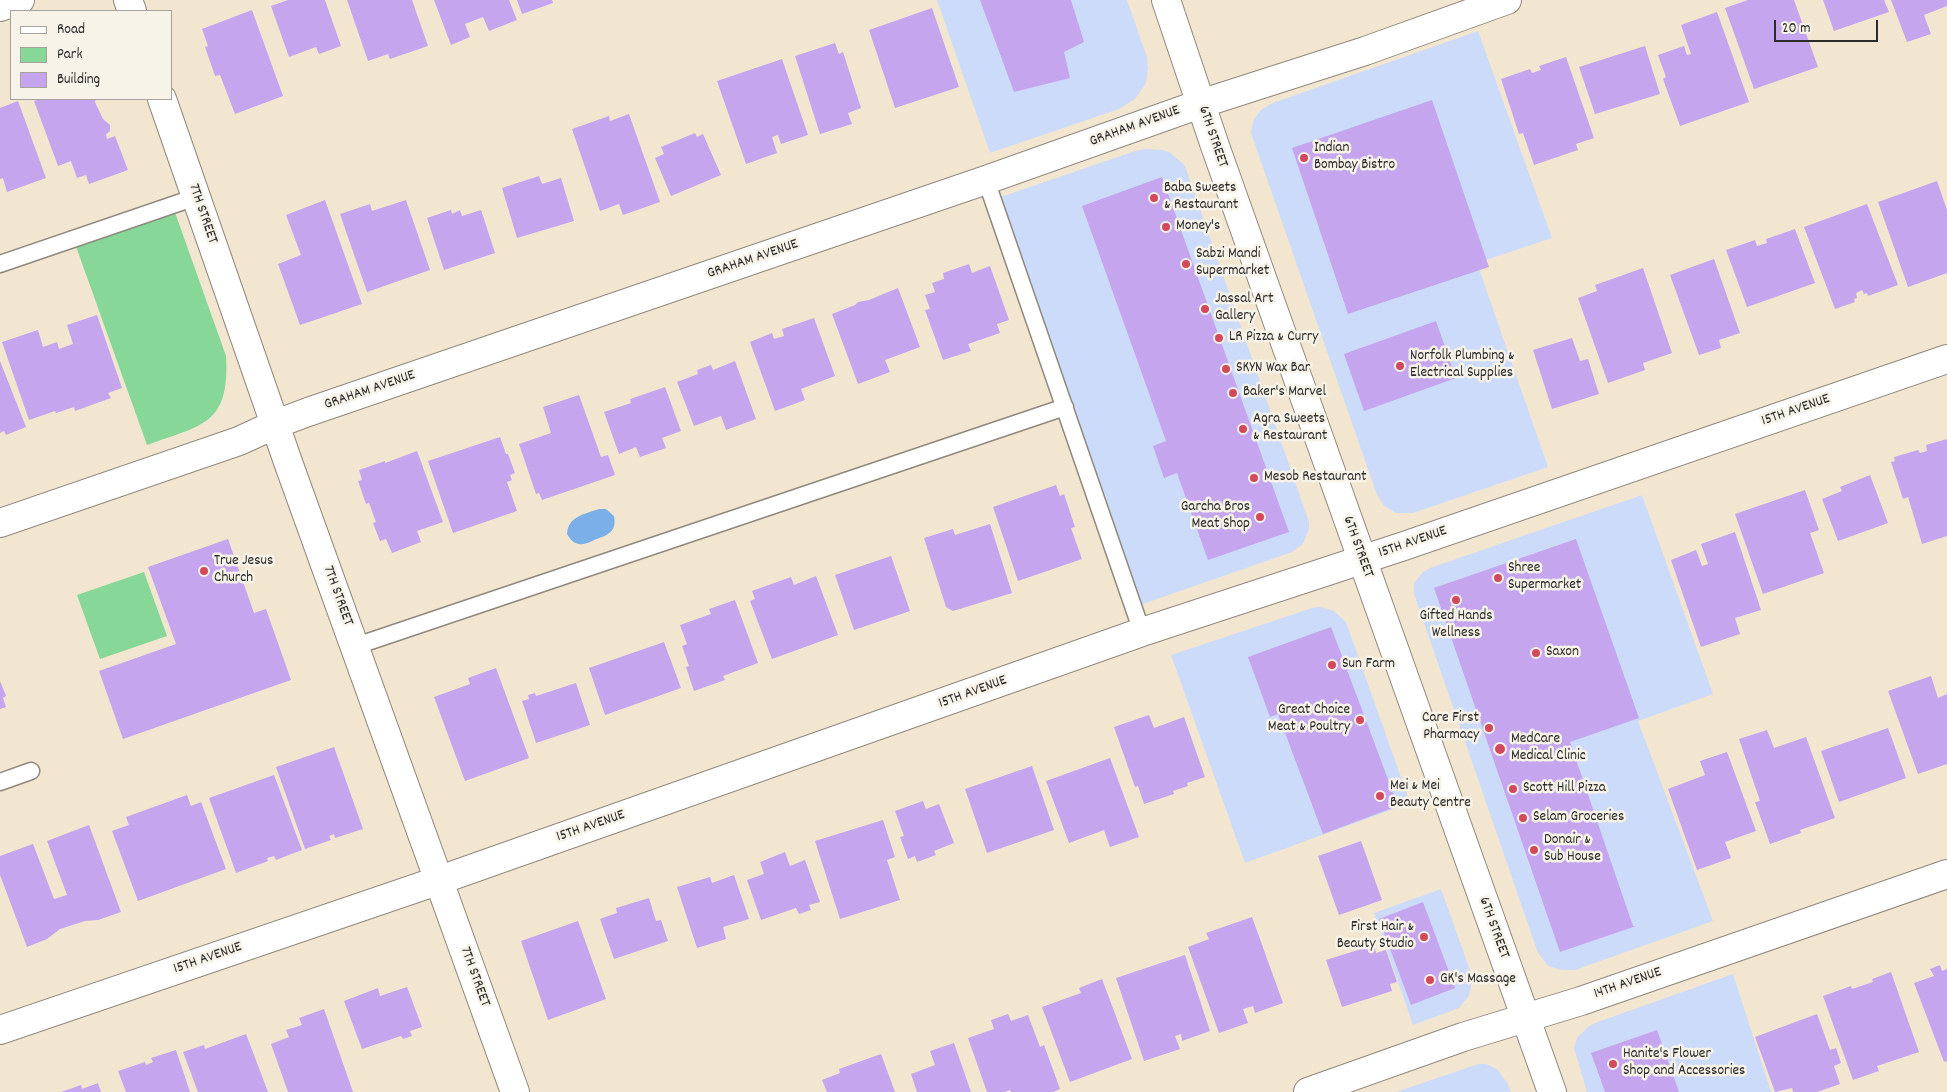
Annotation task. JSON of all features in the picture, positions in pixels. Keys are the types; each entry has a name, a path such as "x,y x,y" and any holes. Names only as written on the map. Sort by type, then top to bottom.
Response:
{"street":[{"path":"0,7 20,0"},
{"name":"6TH STREET","path":"1166,0 1200,104 1552,1092"},
{"name":"GRAHAM AVENUE","path":"0,523 239,441 276,424 986,180 1200,104 1365,51 1507,0"},
{"name":"7TH STREET","path":"162,100 515,1092"},
{"name":"15TH AVENUE","path":"0,1030 440,880 1142,632 1362,560 1947,359"},
{"name":"14TH AVENUE","path":"1308,1092 1947,874"}],"lane":[{"path":"986,180 1142,632"},
{"path":"0,264 196,197"},
{"path":"356,646 1065,407"},
{"path":"0,782 31,771"}],"shaded area":[{"path":"937,0 1127,0 1147,57 1146,83 1135,99 1119,109 990,153"},
{"path":"1478,31 1552,238 1477,263 1548,467 1413,513 1396,513 1384,506 1377,495 1251,133 1252,126 1254,119 1261,110 1273,103"},
{"path":"1145,149 1163,150 1171,153 1185,166 1309,522 1309,529 1303,544 1292,552 1134,607 992,200"},
{"path":"1642,495 1713,694 1638,721 1713,921 1575,970 1562,970 1548,966 1538,953 1414,594 1414,583 1423,572 1430,568"},
{"path":"1320,607 1334,611 1346,622 1410,803 1245,863 1171,655 1312,608"},
{"path":"1441,889 1471,973 1471,988 1468,997 1459,1008 1413,1025 1374,913"},
{"path":"1733,974 1771,1092 1587,1092 1574,1048 1577,1038 1588,1027"},
{"path":"1478,1064 1486,1064 1497,1069 1508,1084 1511,1092 1396,1092"}],"green space":[{"path":"172,204 226,356 226,379 223,396 217,409 209,419 183,432 147,445 73,238"},
{"path":"144,572 167,636 100,659 77,595"}],"water":[{"path":"606,509 614,516 613,529 585,544 572,540 567,534 570,523 583,514"}],"building":[{"path":"288,0 325,0 341,46 319,54 316,47 289,57 271,6"},
{"path":"347,0 412,0 428,46 390,59 388,54 368,61"},
{"path":"434,0 509,0 517,20 489,31 483,17 465,24 470,37 451,45"},
{"path":"517,0 552,0 553,3 522,14"},
{"path":"980,0 1071,0 1084,42 1064,52 1070,78 1014,92"},
{"path":"1748,0 1794,0 1818,67 1754,89 1725,8"},
{"path":"1823,0 1884,0 1889,12 1834,31"},
{"path":"1891,0 1947,0 1947,6 1924,15 1931,34 1907,42"},
{"path":"932,8 959,87 895,108 869,30"},
{"path":"252,10 283,96 235,114 220,75 215,76 205,47 208,46 202,29"},
{"path":"1717,12 1749,102 1680,126 1663,79 1666,77 1658,55 1684,46 1687,55 1691,54 1681,25"},
{"path":"835,43 839,54 843,52 861,108 848,113 852,124 820,134 795,56"},
{"path":"1645,46 1660,94 1595,114 1579,67"},
{"path":"1566,57 1594,138 1576,144 1578,150 1534,165 1523,133 1519,134 1501,79 1530,69 1532,73 1541,70 1539,66"},
{"path":"782,59 808,135 781,144 778,135 772,137 777,153 746,164 717,81"},
{"path":"96,100 103,119 110,125 110,131 106,134 107,139 115,136 128,170 89,184 86,175 77,178 71,161 58,166 34,101"},
{"path":"1432,100 1489,267 1348,314 1292,148"},
{"path":"18,101 46,178 7,192 3,178 0,179 0,108"},
{"path":"629,114 660,202 623,215 619,204 600,211 572,129 609,116 610,121"},
{"path":"695,133 697,137 703,134 721,175 671,196 655,158 664,154 661,147"},
{"path":"539,176 542,184 561,178 574,221 517,238 502,188"},
{"path":"1162,177 1289,532 1208,560 1177,473 1164,478 1153,446 1166,441 1082,206"},
{"path":"1937,181 1947,210 1947,273 1908,287 1878,202"},
{"path":"325,200 362,304 300,325 278,264 301,255 286,215"},
{"path":"406,200 430,270 367,292 340,214 370,204 372,211"},
{"path":"1867,204 1898,285 1868,296 1862,290 1856,293 1857,298 1854,299 1855,302 1835,309 1804,227"},
{"path":"451,210 452,214 460,210 462,216 481,210 495,253 444,270 427,218"},
{"path":"1795,229 1815,283 1747,307 1726,250 1755,240 1757,246 1767,243 1766,239"},
{"path":"1714,259 1740,333 1719,340 1721,348 1699,355 1670,275"},
{"path":"969,264 972,273 990,266 1009,320 997,324 1000,333 968,344 971,351 943,360 925,310 930,309 925,295 935,292 932,283 944,279 943,273"},
{"path":"1643,268 1672,353 1643,363 1645,370 1608,383 1578,298 1597,291 1595,285"},
{"path":"898,288 920,347 885,360 890,372 858,384 832,314 858,302 869,300"},
{"path":"97,315 122,388 108,393 111,398 75,411 74,407 29,420 2,342 38,330 43,347 57,342 59,349 73,344 67,325"},
{"path":"814,318 835,376 801,389 805,400 775,411 750,342 772,333 774,339 784,336 782,329"},
{"name":"Norfolk Plumbing & Electrical Supplies","path":"1436,321 1456,378 1364,411 1344,354"},
{"path":"1572,338 1580,361 1588,359 1599,394 1552,409 1533,350"},
{"path":"0,361 26,427 6,435 4,431 0,433"},
{"path":"735,361 756,419 726,430 721,416 694,426 677,382 698,374 697,370 711,365 713,370"},
{"path":"665,387 681,431 662,438 666,448 640,457 636,447 619,454 604,412 631,403 630,399"},
{"path":"579,395 601,457 608,455 615,475 542,500 539,493 536,494 519,444 551,433 543,407"},
{"path":"500,437 515,473 510,475 512,480 507,482 517,511 453,533 428,461"},
{"path":"1947,439 1947,536 1922,544 1908,497 1903,499 1891,462 1895,461 1894,457 1918,450 1920,453 1927,451 1926,445"},
{"path":"417,451 443,522 417,531 421,542 392,553 386,539 380,541 373,523 376,522 369,503 366,504 358,481 362,480 359,470"},
{"path":"1870,475 1888,523 1838,541 1822,499 1842,491 1840,487"},
{"path":"1056,485 1060,496 1064,494 1075,527 1071,528 1082,559 1018,581 993,507"},
{"path":"1805,490 1819,530 1810,533 1824,573 1763,594 1735,514"},
{"path":"990,524 1012,593 953,611 946,607 924,538 953,529 955,535"},
{"path":"1735,532 1761,610 1735,618 1740,634 1701,647 1671,560 1696,550 1702,566 1708,564 1701,544"},
{"path":"228,539 254,613 266,609 291,680 123,739 99,671 176,644 148,567"},
{"name":"Saxon","path":"1576,539 1639,718 1570,742 1633,926 1636,926 1560,952 1434,588"},
{"path":"891,556 910,611 854,630 835,575"},
{"path":"816,576 838,635 772,659 750,601 755,599 752,591 791,577 794,585"},
{"path":"735,600 758,663 723,676 725,680 694,691 686,667 689,666 682,646 687,644 680,625 711,614 709,609"},
{"path":"1331,627 1398,806 1323,834 1278,714 1270,717 1248,657"},
{"path":"664,642 681,688 605,715 589,668"},
{"path":"496,668 529,758 465,781 434,697 470,684 468,678"},
{"path":"1931,676 1938,698 1947,694 1947,764 1918,774 1888,691"},
{"path":"0,681 6,696 3,698 6,707 0,709"},
{"path":"576,683 590,725 536,743 522,701 529,699 528,695 535,693 536,696"},
{"path":"1149,715 1154,728 1184,717 1205,777 1187,783 1188,786 1173,791 1174,794 1144,804 1138,786 1135,787 1114,727"},
{"path":"1888,728 1906,778 1839,802 1821,751"},
{"path":"1767,730 1774,748 1806,737 1835,818 1800,830 1801,833 1770,844 1755,802 1760,801 1739,739"},
{"path":"334,747 363,829 335,838 334,834 329,836 331,840 305,849 276,767"},
{"path":"1727,752 1756,831 1725,842 1731,858 1697,870 1668,789 1705,775 1700,761"},
{"path":"1110,758 1139,837 1110,847 1104,830 1069,843 1046,781"},
{"path":"1032,766 1054,830 987,853 965,789"},
{"path":"274,775 302,850 276,860 274,856 267,858 268,861 236,873 209,798"},
{"path":"187,795 191,806 201,802 226,869 138,901 112,831 129,825 126,817"},
{"path":"923,801 926,809 939,804 954,843 934,851 936,855 917,862 915,856 908,859 900,837 904,836 895,811"},
{"path":"883,820 895,857 887,860 900,900 840,919 815,841"},
{"path":"89,825 121,912 98,920 85,921 60,929 47,939 27,947 0,875 0,856 33,844 54,899 67,895 47,841"},
{"path":"1361,841 1382,900 1339,915 1318,856"},
{"path":"785,852 790,866 805,860 820,902 809,905 811,910 799,914 796,908 761,920 747,880 764,874 760,862"},
{"path":"734,875 749,919 723,927 726,939 697,948 677,887 710,877 712,883"},
{"path":"649,898 656,921 661,920 668,941 614,959 600,919 617,913 616,908"},
{"path":"1423,902 1455,988 1411,1005 1379,919"},
{"path":"1252,917 1283,1003 1255,1013 1253,1006 1243,1009 1248,1023 1219,1033 1188,947 1209,939 1206,933"},
{"path":"578,921 606,999 548,1020 521,941"},
{"path":"1374,945 1376,953 1386,950 1397,982 1390,984 1392,991 1342,1007 1326,960"},
{"path":"1185,955 1210,1031 1182,1041 1181,1034 1175,1036 1180,1049 1144,1061 1116,978"},
{"path":"1940,965 1942,971 1947,969 1947,1061 1944,1062 1914,983 1934,976 1930,969"},
{"path":"1891,972 1919,1052 1877,1066 1879,1071 1853,1080 1823,996 1851,986 1852,989 1873,982 1872,979"},
{"path":"1102,979 1132,1059 1070,1082 1042,1007 1081,993 1079,988"},
{"path":"407,987 422,1027 410,1031 412,1036 403,1039 401,1036 362,1049 344,1001 378,988 380,996"},
{"path":"324,1009 353,1092 288,1092 271,1044 289,1037 286,1030 302,1025 299,1018"},
{"path":"1008,1014 1011,1021 1028,1015 1040,1047 1044,1045 1060,1089 1053,1092 1011,1092 1010,1090 1005,1092 987,1092 968,1038 994,1029 991,1020"},
{"path":"1817,1014 1830,1050 1836,1048 1841,1063 1834,1066 1840,1084 1817,1092 1793,1092 1792,1088 1775,1092 1755,1037"},
{"path":"1657,1030 1679,1092 1605,1092 1591,1053"},
{"path":"246,1034 268,1092 198,1092 183,1052 204,1045 205,1049"},
{"path":"954,1043 971,1092 917,1092 911,1074 935,1065 930,1051"},
{"path":"176,1050 190,1092 126,1092 118,1071 145,1062 146,1065 153,1062 151,1058"},
{"path":"881,1054 895,1092 827,1092 822,1080 840,1073 839,1069"},
{"path":"98,1083 101,1092 61,1092 81,1085 82,1089"}],"place":[{"name":"Indian Bombay Bistro","path":"1304,158"},
{"name":"Baba Sweets & Restaurant","path":"1154,198"},
{"name":"Money's","path":"1166,227"},
{"name":"Sabzi Mandi Supermarket","path":"1186,264"},
{"name":"Jassal Art Gallery","path":"1205,309"},
{"name":"LR Pizza & Curry","path":"1219,338"},
{"name":"Norfolk Plumbing & Electrical Supplies","path":"1400,366"},
{"name":"SKYN Wax Bar","path":"1226,369"},
{"name":"Baker's Marvel","path":"1233,393"},
{"name":"Agra Sweets & Restaurant","path":"1243,429"},
{"name":"Mesob Restaurant","path":"1254,478"},
{"name":"Garcha Bros Meat Shop","path":"1260,517"},
{"name":"True Jesus Church","path":"204,571"},
{"name":"Shree Supermarket","path":"1498,578"},
{"name":"Gifted Hands Wellness","path":"1456,600"},
{"name":"Saxon","path":"1536,653"},
{"name":"Sun Farm","path":"1332,665"},
{"name":"Great Choice Meat & Poultry","path":"1360,720"},
{"name":"Care First Pharmacy","path":"1489,728"},
{"name":"MedCare Medical Clinic","path":"1500,749"},
{"name":"Scott Hill Pizza","path":"1513,789"},
{"name":"Mei & Mei Beauty Centre","path":"1380,796"},
{"name":"Selam Groceries","path":"1523,818"},
{"name":"Donair & Sub House","path":"1534,850"},
{"name":"First Hair & Beauty Studio","path":"1424,937"},
{"name":"GK's Massage","path":"1430,980"},
{"name":"Hanite's Flower Shop and Accessories","path":"1613,1064"}]}
